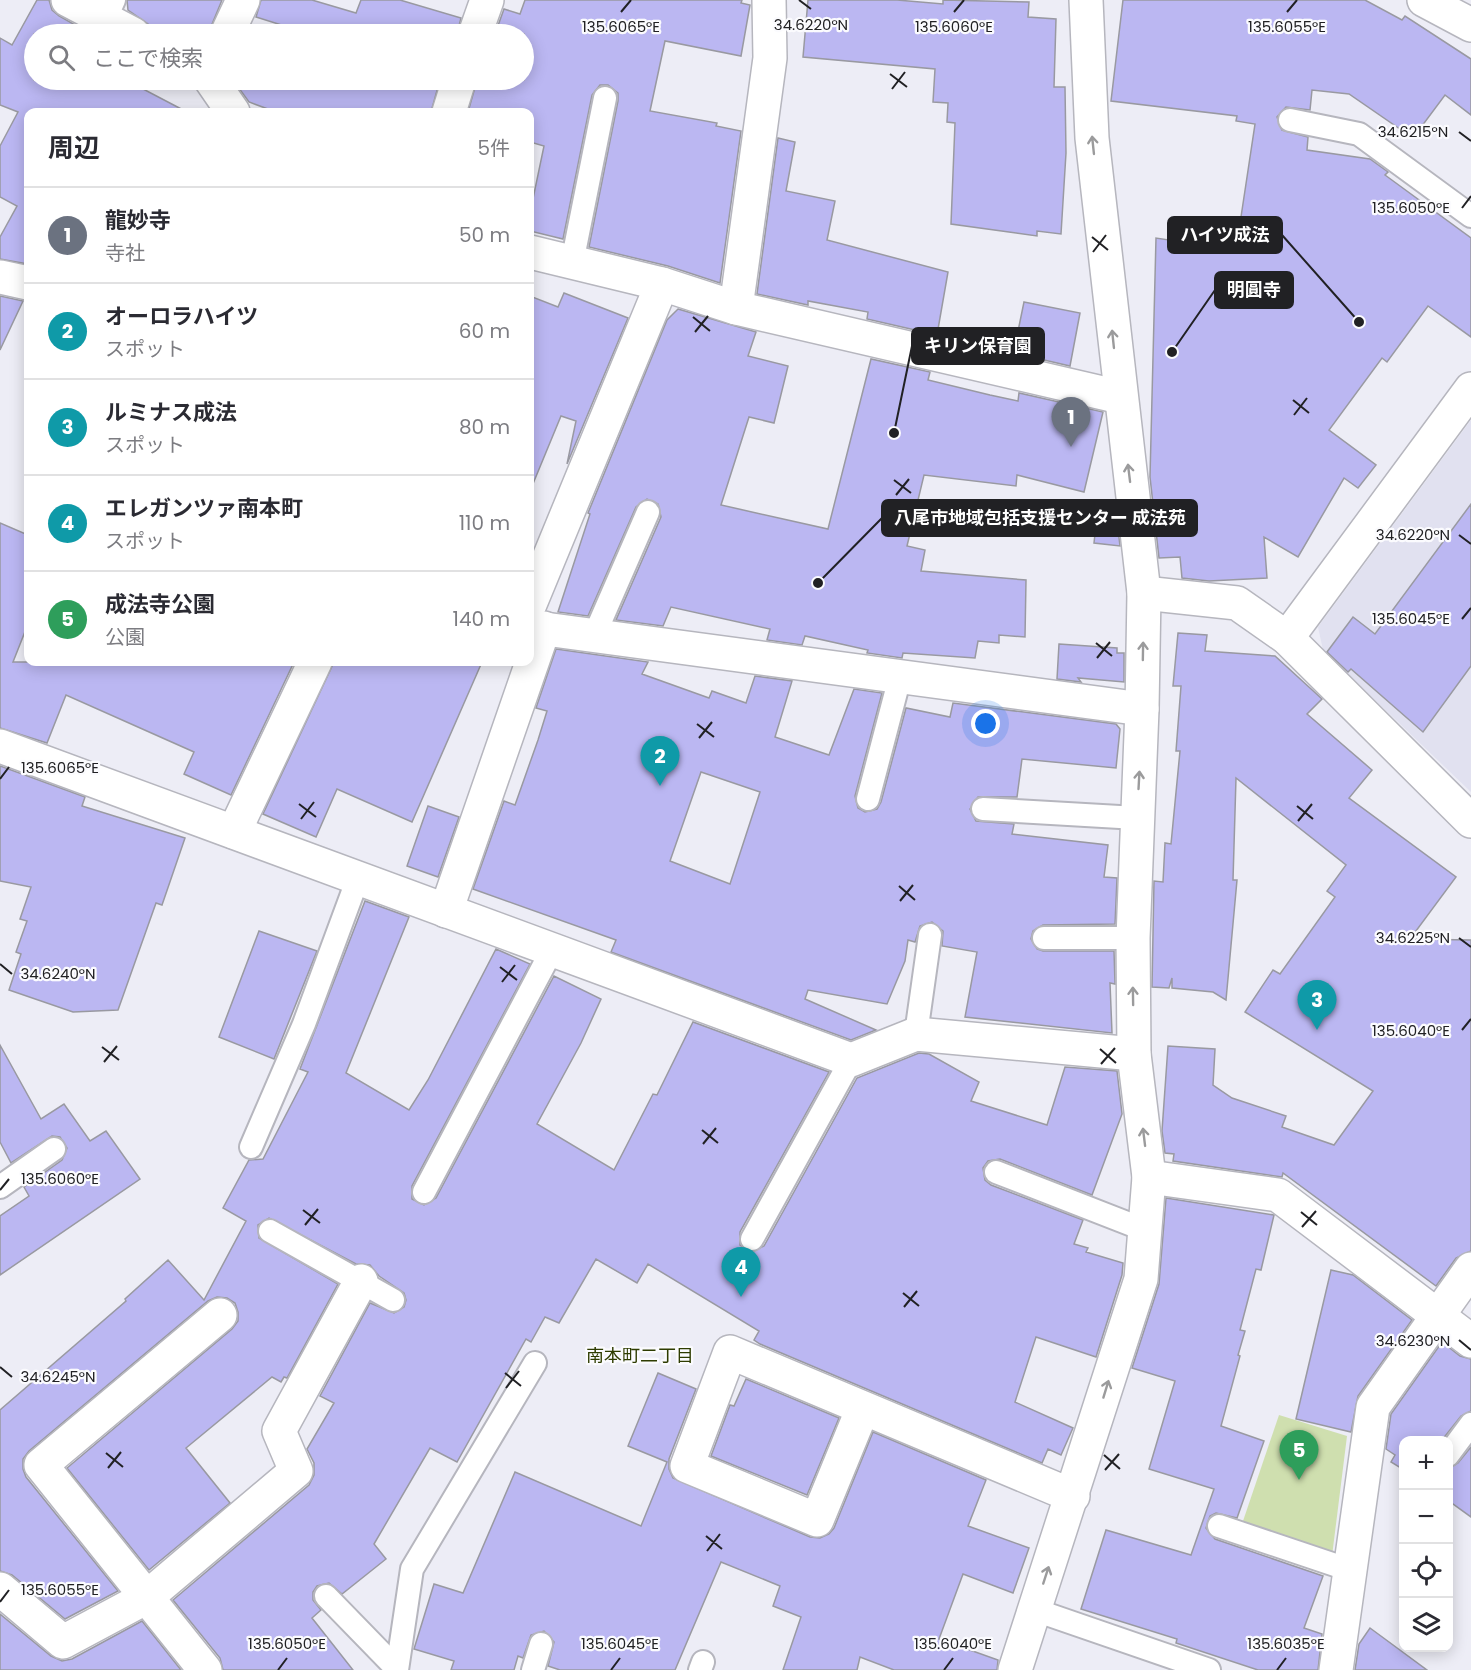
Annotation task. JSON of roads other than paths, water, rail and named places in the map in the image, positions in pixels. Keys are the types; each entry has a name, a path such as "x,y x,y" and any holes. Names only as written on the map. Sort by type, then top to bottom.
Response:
{"street":[{"path":"68,0 117,18"},
{"path":"232,24 243,0"},
{"path":"479,24 487,0"},
{"path":"736,308 770,58 769,0"},
{"path":"1015,1670 1073,1496 1141,1279 1149,1177 1134,1054 1133,938 1142,709 1143,593 1092,138 1086,0"},
{"path":"1424,0 1471,25"},
{"path":"218,90 230,108"},
{"path":"450,108 456,90"},
{"path":"534,253 662,284 736,308 1120,397"},
{"path":"0,277 24,282"},
{"path":"662,284 538,557 534,620 594,636 1142,709"},
{"path":"1287,638 1471,389"},
{"path":"1143,593 1237,603 1287,638 1471,821"},
{"path":"234,832 313,666"},
{"path":"446,911 520,666"},
{"path":"0,746 851,1060 916,1034 1134,1054"},
{"path":"1149,1177 1278,1195 1471,1341"},
{"path":"1336,1670 1373,1407 1471,1269"},
{"path":"0,1589 63,1642 147,1597 296,1471 279,1431 361,1281"},
{"path":"205,1670 41,1465 220,1315"},
{"path":"863,1408 817,1520 687,1466 730,1352 1073,1496"}],"lane":[{"path":"572,263 605,98"},
{"path":"1290,120 1359,134 1471,216"},
{"path":"594,636 648,512"},
{"path":"868,799 900,677"},
{"path":"983,809 1137,818"},
{"path":"251,1147 304,1024 358,878"},
{"path":"916,1034 930,935"},
{"path":"1044,938 1133,938"},
{"path":"424,1192 552,950"},
{"path":"752,1239 851,1060"},
{"path":"0,1187 54,1149"},
{"path":"996,1172 1145,1230"},
{"path":"270,1231 393,1300"},
{"path":"397,1670 412,1569 535,1363"},
{"path":"1453,1449 1471,1424"},
{"path":"1219,1526 1350,1570"},
{"path":"326,1596 397,1670"},
{"path":"1035,1610 1209,1670"},
{"path":"533,1670 541,1644"}],"place":[{"name":"ハイツ成法","path":"1359,322"},
{"name":"明圓寺","path":"1172,352"},
{"name":"キリン保育園","path":"894,433"},
{"name":"龍妙寺","path":"1071,447"},
{"name":"八尾市地域包括支援センター 成法苑","path":"818,583"},
{"name":"オーロラハイツ","path":"660,786"},
{"name":"ルミナス成法","path":"1317,1030"},
{"name":"エレガンツァ南本町","path":"741,1297"},
{"name":"成法寺公園","path":"1299,1480"}],"district":[{"name":"南本町二丁目","path":"640,1355"}]}
